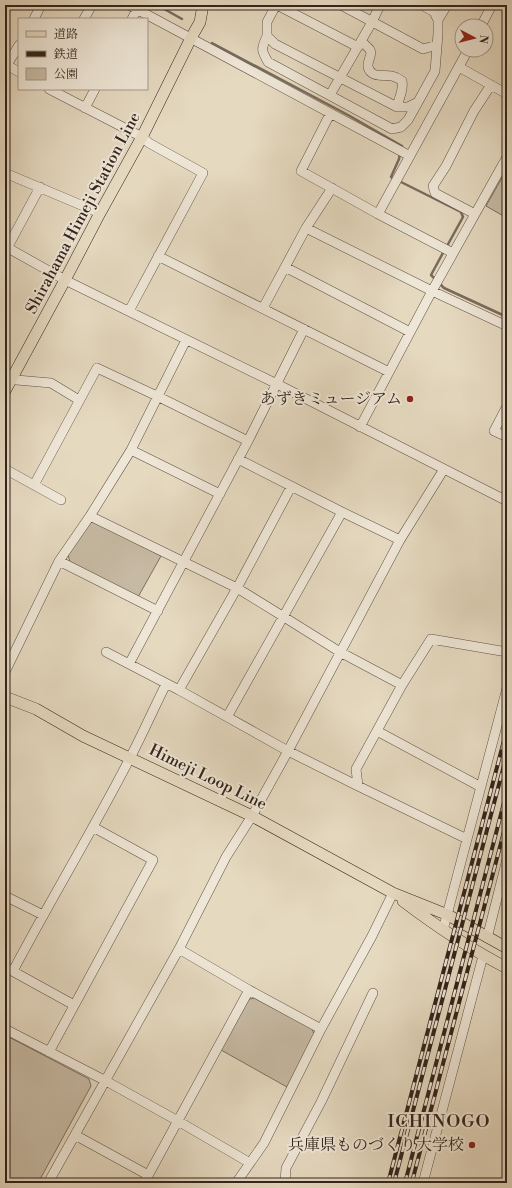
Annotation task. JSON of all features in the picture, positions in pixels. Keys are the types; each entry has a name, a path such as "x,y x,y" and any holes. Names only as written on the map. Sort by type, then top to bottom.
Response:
{"main road":[{"name":"Shirahama Himeji Station Line","path":"5,391 8,379 66,280 100,213 142,138 200,22 203,5"},
{"name":"Himeji Loop Line","path":"5,697 36,709 83,736 131,757 252,816 393,893 448,915 507,948"},
{"name":"Himeji Loop Line","path":"393,893 426,919 483,956 507,968"}],"street":[{"path":"35,18 42,5"},
{"path":"85,18 92,5"},
{"path":"398,107 399,98 402,92 402,80 392,75 381,76 372,73 369,69 368,63 371,53 370,50 276,5 267,22 267,36 262,47 262,52 268,62 392,129 401,127 408,120 435,70 438,20 447,5"},
{"path":"341,5 423,49 435,64"},
{"path":"330,95 341,78 380,5"},
{"path":"422,5 434,12 438,20"},
{"path":"485,18 492,5"},
{"path":"132,18 133,7 410,156"},
{"path":"267,36 275,44 398,107 408,107 418,102"},
{"path":"423,49 437,46"},
{"path":"18,47 6,65 18,71"},
{"path":"378,214 464,58"},
{"path":"459,67 507,94"},
{"path":"475,214 435,193 433,186 446,166 474,111 491,85"},
{"path":"51,90 142,138 203,173 129,311"},
{"path":"85,108 94,90"},
{"path":"330,114 301,171 378,214 448,250"},
{"path":"360,427 432,291 448,250 475,214 507,157"},
{"path":"5,173 100,213"},
{"path":"40,187 6,250 277,384 507,501"},
{"path":"263,308 306,228 332,188"},
{"path":"306,228 432,291 507,326"},
{"path":"158,256 389,372"},
{"path":"285,267 410,332"},
{"path":"129,664 248,441 304,329"},
{"path":"5,672 59,562 90,516 131,450 186,340"},
{"path":"34,485 97,368 158,396 248,441"},
{"path":"8,379 51,383 80,400"},
{"path":"507,406 494,431 507,437"},
{"path":"131,450 220,494"},
{"path":"238,459 291,487 400,540"},
{"path":"5,469 61,500"},
{"path":"48,1183 106,1082 179,949 226,857 252,816 288,751 400,540 444,469"},
{"path":"179,690 237,588 291,487"},
{"path":"227,718 342,512"},
{"path":"90,516 237,588 340,652 402,685"},
{"path":"59,562 158,611"},
{"path":"358,786 356,769 402,685 431,639 507,652"},
{"path":"106,652 179,690 288,751 468,839"},
{"path":"74,1005 9,969 43,915 93,827 131,757 166,684"},
{"path":"443,930 507,688"},
{"path":"377,731 481,787"},
{"path":"48,1052 154,860 93,827"},
{"path":"488,938 507,859"},
{"path":"236,1183 264,1143 321,1029 372,936 393,893"},
{"path":"5,896 43,915"},
{"path":"179,949 249,990 321,1029"},
{"path":"423,1183 483,956"},
{"path":"75,1135 146,1179 249,990"},
{"path":"285,1183 286,1168 321,1102 373,993"},
{"path":"5,1029 178,1121 250,1163"}],"green space":[{"path":"507,169 507,218 486,206"},
{"path":"95,521 161,556 138,597 70,562 68,555 89,523"},
{"path":"255,998 312,1028 314,1035 287,1087 221,1050 249,999"},
{"path":"5,1035 89,1079 91,1086 38,1183 5,1183"}],"waterway":[{"path":"157,5 182,19"},
{"path":"212,43 348,115 402,146 402,148"},
{"path":"394,179 391,177 400,153"},
{"path":"399,181 461,212 463,217 447,246"},
{"path":"444,251 431,275 444,288 507,317"}],"railway":[{"path":"388,1183 507,729"},
{"path":"394,1183 507,754"},
{"path":"405,1183 507,791"},
{"path":"412,1182 507,820"}],"place":[{"name":"あずきミュージアム","path":"410,399"},
{"name":"兵庫県ものづくり大学校","path":"472,1145"}],"district":[{"name":"ICHINOGO","path":"439,1121"}]}
